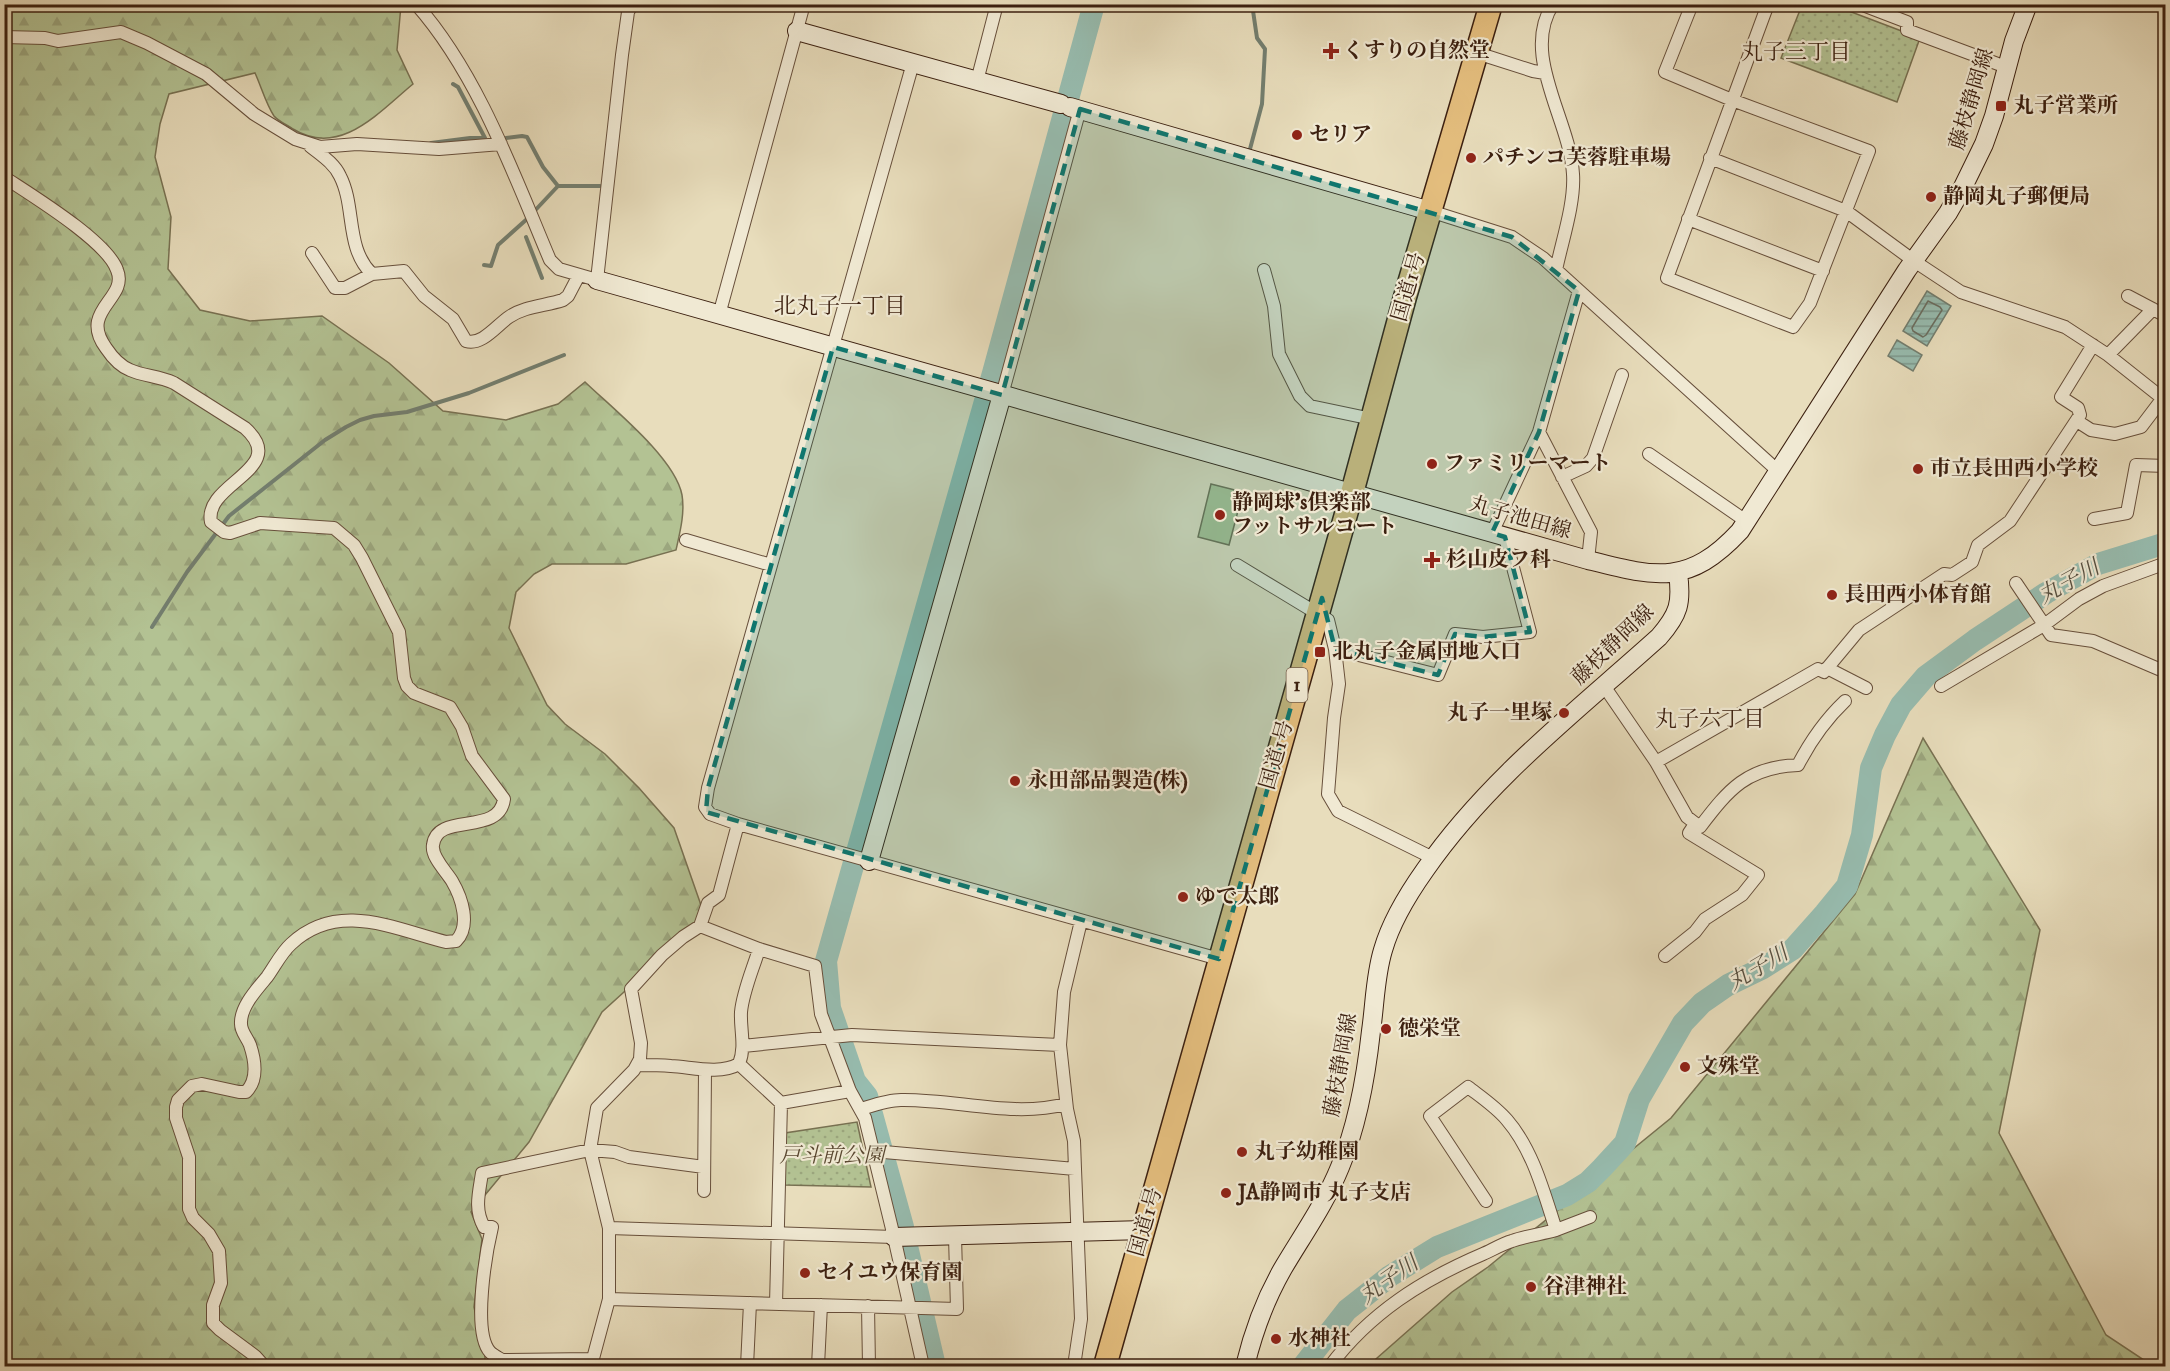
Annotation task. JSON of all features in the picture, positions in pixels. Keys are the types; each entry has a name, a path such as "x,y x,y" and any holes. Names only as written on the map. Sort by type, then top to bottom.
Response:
{"highway":[{"name":"国道1号","path":"1105,1366 1430,211 1491,4"}],"street":[{"path":"416,4 460,65 501,144 550,260 559,269 588,278"},
{"path":"312,253 335,288 345,288 372,274 404,271 424,296 453,319 466,341 472,343 521,310 563,300 588,278 628,12 632,4"},
{"path":"719,315 804,4"},
{"path":"976,81 997,4"},
{"path":"1553,4 1545,17 1541,43 1545,73 1571,154 1573,177 1556,270"},
{"path":"1692,4 1665,72 1732,100 1869,151 1810,303 1793,327 1667,278 1710,158 1732,100 1768,4"},
{"path":"1860,4 1907,22 1907,30 2006,67"},
{"name":"藤枝静岡線","path":"1245,1366 1269,1294 1324,1200 1340,1167 1362,1091 1383,949 1414,886 1448,837 1489,790 1659,638 1673,621 1678,608 1680,593 1678,573 1712,558 1726,546 1746,521 1914,261 1948,213 1974,166 1994,116 2006,67 2028,4"},
{"path":"797,31 1070,107 1430,211 1512,237 1543,258 1778,471"},
{"path":"4,37 45,38 58,41 121,32 206,74 254,114 306,144 331,163 340,176 358,253 364,267 372,274"},
{"path":"1477,53 1545,73"},
{"path":"913,63 705,801 706,812 738,824 1219,959"},
{"path":"865,860 1070,107"},
{"path":"306,144 320,147 357,144 439,149 501,144"},
{"path":"1710,158 1846,211 1914,261 1960,291 2065,327 2108,355 2164,399 2140,427 2115,434 2091,430 2076,421"},
{"path":"4,177 83,233 119,272 119,281 111,299 103,306 98,323 101,342 113,357 128,370 163,378 174,383 254,436 258,453 256,462 217,498 211,507 211,522 224,532 230,533 260,523 334,528 354,545 399,632 402,668 407,686 414,693 450,707 462,727 471,756 504,799 503,808 496,816 447,828 435,839 434,854 454,884 462,905 464,929 456,941 446,942 378,923 347,920 326,924 309,932 292,942 282,954 248,1002 241,1018 241,1027 249,1043 254,1065 252,1085 246,1092 202,1084 192,1086 178,1100 176,1118 189,1157 189,1209 193,1218 209,1234 219,1251 221,1283 213,1305 213,1323 255,1356 264,1366"},
{"path":"1688,219 1823,271"},
{"path":"1264,270 1274,306 1279,354 1300,396 1310,406 1320,410 1372,418"},
{"name":"丸子池田線","path":"588,278 1588,560 1636,572 1678,573"},
{"path":"1335,649 1438,675 1455,634 1483,638 1530,632 1499,535 1539,432 1579,291"},
{"path":"2128,296 2166,316"},
{"path":"2108,355 2153,309"},
{"path":"1656,762 1818,669 1824,672 1859,630 1944,574 1952,575 1972,562 1978,545 2010,521 2080,416 2078,408 2061,397 2093,345"},
{"path":"1562,477 1586,466 1593,458 1622,375"},
{"path":"1539,432 1591,532 1588,560"},
{"path":"1649,454 1746,521"},
{"path":"2094,519 2127,513 2136,465 2166,466"},
{"path":"686,540 771,565"},
{"path":"1941,686 2079,599 2103,586 2166,563"},
{"path":"1238,565 1328,620 1335,649 1339,684 1329,783 1332,803 1338,811 1433,858"},
{"path":"2017,585 2051,635 2105,645 2162,669 2166,673"},
{"path":"1827,668 1866,688"},
{"path":"1604,686 1656,762 1682,810 1700,827 1720,801 1745,778 1781,765 1798,765 1812,738 1828,717 1845,701"},
{"path":"704,1167 629,1158 615,1152 590,1150 482,1173 477,1208 484,1227 492,1227 482,1301 482,1331 490,1352 502,1360 592,1363 609,1299 609,1228 590,1150 597,1108 640,1059 641,1043 631,989 663,955 683,937 700,926 708,903 719,895 738,824"},
{"path":"1665,956 1695,932 1705,919 1742,895 1758,875 1689,833 1695,824"},
{"path":"1074,1366 1081,1319 1074,1141 1066,1104 1060,1045 1064,992 1081,921"},
{"path":"700,926 759,949 815,966 821,1014 850,1091 861,1108 894,1237 917,1307 923,1366"},
{"path":"739,1064 743,1046 741,1013 759,949"},
{"path":"743,1046 845,1036 1060,1045"},
{"path":"637,1065 669,1065 705,1070 733,1067 739,1064"},
{"path":"739,1064 781,1103 776,1304"},
{"path":"704,1191 705,1070"},
{"path":"1486,1201 1430,1116 1468,1087 1506,1119 1517,1133 1542,1187 1556,1228"},
{"path":"781,1103 850,1091"},
{"path":"861,1108 900,1100 1011,1109 1051,1108 1066,1104"},
{"path":"873,1151 1075,1169"},
{"path":"1330,1366 1363,1329 1392,1303 1414,1289 1459,1264 1511,1241 1590,1217"},
{"path":"609,1228 894,1237 1144,1230"},
{"path":"609,1299 957,1309 955,1236"},
{"path":"747,1366 750,1303"},
{"path":"818,1366 820,1305"},
{"path":"868,1306 869,1366"}],"highlighted area":[{"path":"1080,109 1512,237 1579,291 1539,432 1492,533 1505,537 1530,632 1483,637 1455,634 1438,675 1335,649 1322,598 1219,959 706,812 708,788 833,347 1002,395"}],"green space":[{"path":"5,5 401,5 397,50 413,84 372,118 343,135 327,138 310,137 280,121 271,111 255,73 169,94 160,124 155,157 171,217 168,269 200,310 250,321 322,316 389,363 443,411 506,420 558,404 585,382 641,434 668,465 682,495 682,522 676,550 626,564 552,564 534,574 516,592 509,628 547,705 565,724 605,754 674,828 702,908 696,922 657,962 602,1012 529,1142 471,1212 482,1239 474,1307 485,1356 485,1366 5,1366"},
{"path":"1802,5 1833,5 1920,38 1897,102 1781,58"},
{"name":"静岡球's倶楽部 フットサルコート","path":"1211,484 1243,492 1229,545 1198,537"},
{"path":"1923,738 2040,930 1999,1133 2106,1335 2153,1366 1368,1366 1452,1292 1488,1267 1671,1118 1855,894"},
{"name":"戸斗前公園","path":"857,1122 871,1187 785,1185 785,1133"}],"water":[{"path":"1927,291 1951,306 1927,346 1903,331"},
{"path":"1897,340 1922,355 1913,371 1888,356"}],"waterway":[{"path":"903,1227 867,1096 855,1081 830,1008 826,961 993,373 1094,4"},
{"path":"1250,149 1262,104 1265,49 1257,38 1252,4"},
{"path":"431,143 485,138 458,87 453,84"},
{"path":"506,138 527,137 543,167 558,186 600,186"},
{"path":"484,265 491,266 498,245 558,186"},
{"path":"526,237 542,278"},
{"path":"152,627 187,572 229,516 325,440 360,420 407,412 469,393 564,355"},
{"name":"丸子川","path":"1303,1366 1347,1310 1390,1276 1437,1247 1567,1195 1588,1182 1625,1143 1639,1099 1683,1023 1702,1003 1728,985 1763,968 1793,949 1847,886 1862,835 1871,768 1901,705 1926,676 2046,593 2098,564 2166,543"},
{"path":"907,1246 935,1366"}],"place":[{"name":"くすりの自然堂","path":"1331,51"},
{"name":"丸子営業所","path":"2001,106"},
{"name":"セリア","path":"1297,135"},
{"name":"パチンコ芙蓉駐車場","path":"1471,158"},
{"name":"静岡丸子郵便局","path":"1931,197"},
{"name":"ファミリーマート","path":"1432,464"},
{"name":"市立長田西小学校","path":"1918,469"},
{"name":"静岡球's倶楽部 フットサルコート","path":"1220,515"},
{"name":"杉山皮フ科","path":"1432,560"},
{"name":"長田西小体育館","path":"1832,595"},
{"name":"北丸子金属団地入口","path":"1320,652"},
{"name":"丸子一里塚","path":"1564,713"},
{"name":"永田部品製造(株)","path":"1015,781"},
{"name":"ゆで太郎","path":"1183,897"},
{"name":"徳栄堂","path":"1386,1029"},
{"name":"文殊堂","path":"1685,1067"},
{"name":"丸子幼稚園","path":"1242,1152"},
{"name":"JA静岡市 丸子支店","path":"1226,1193"},
{"name":"セイユウ保育園","path":"805,1273"},
{"name":"谷津神社","path":"1531,1287"},
{"name":"水神社","path":"1276,1339"}],"district":[{"name":"丸子三丁目","path":"1796,52"},
{"name":"北丸子一丁目","path":"840,306"},
{"name":"丸子六丁目","path":"1710,719"}]}
